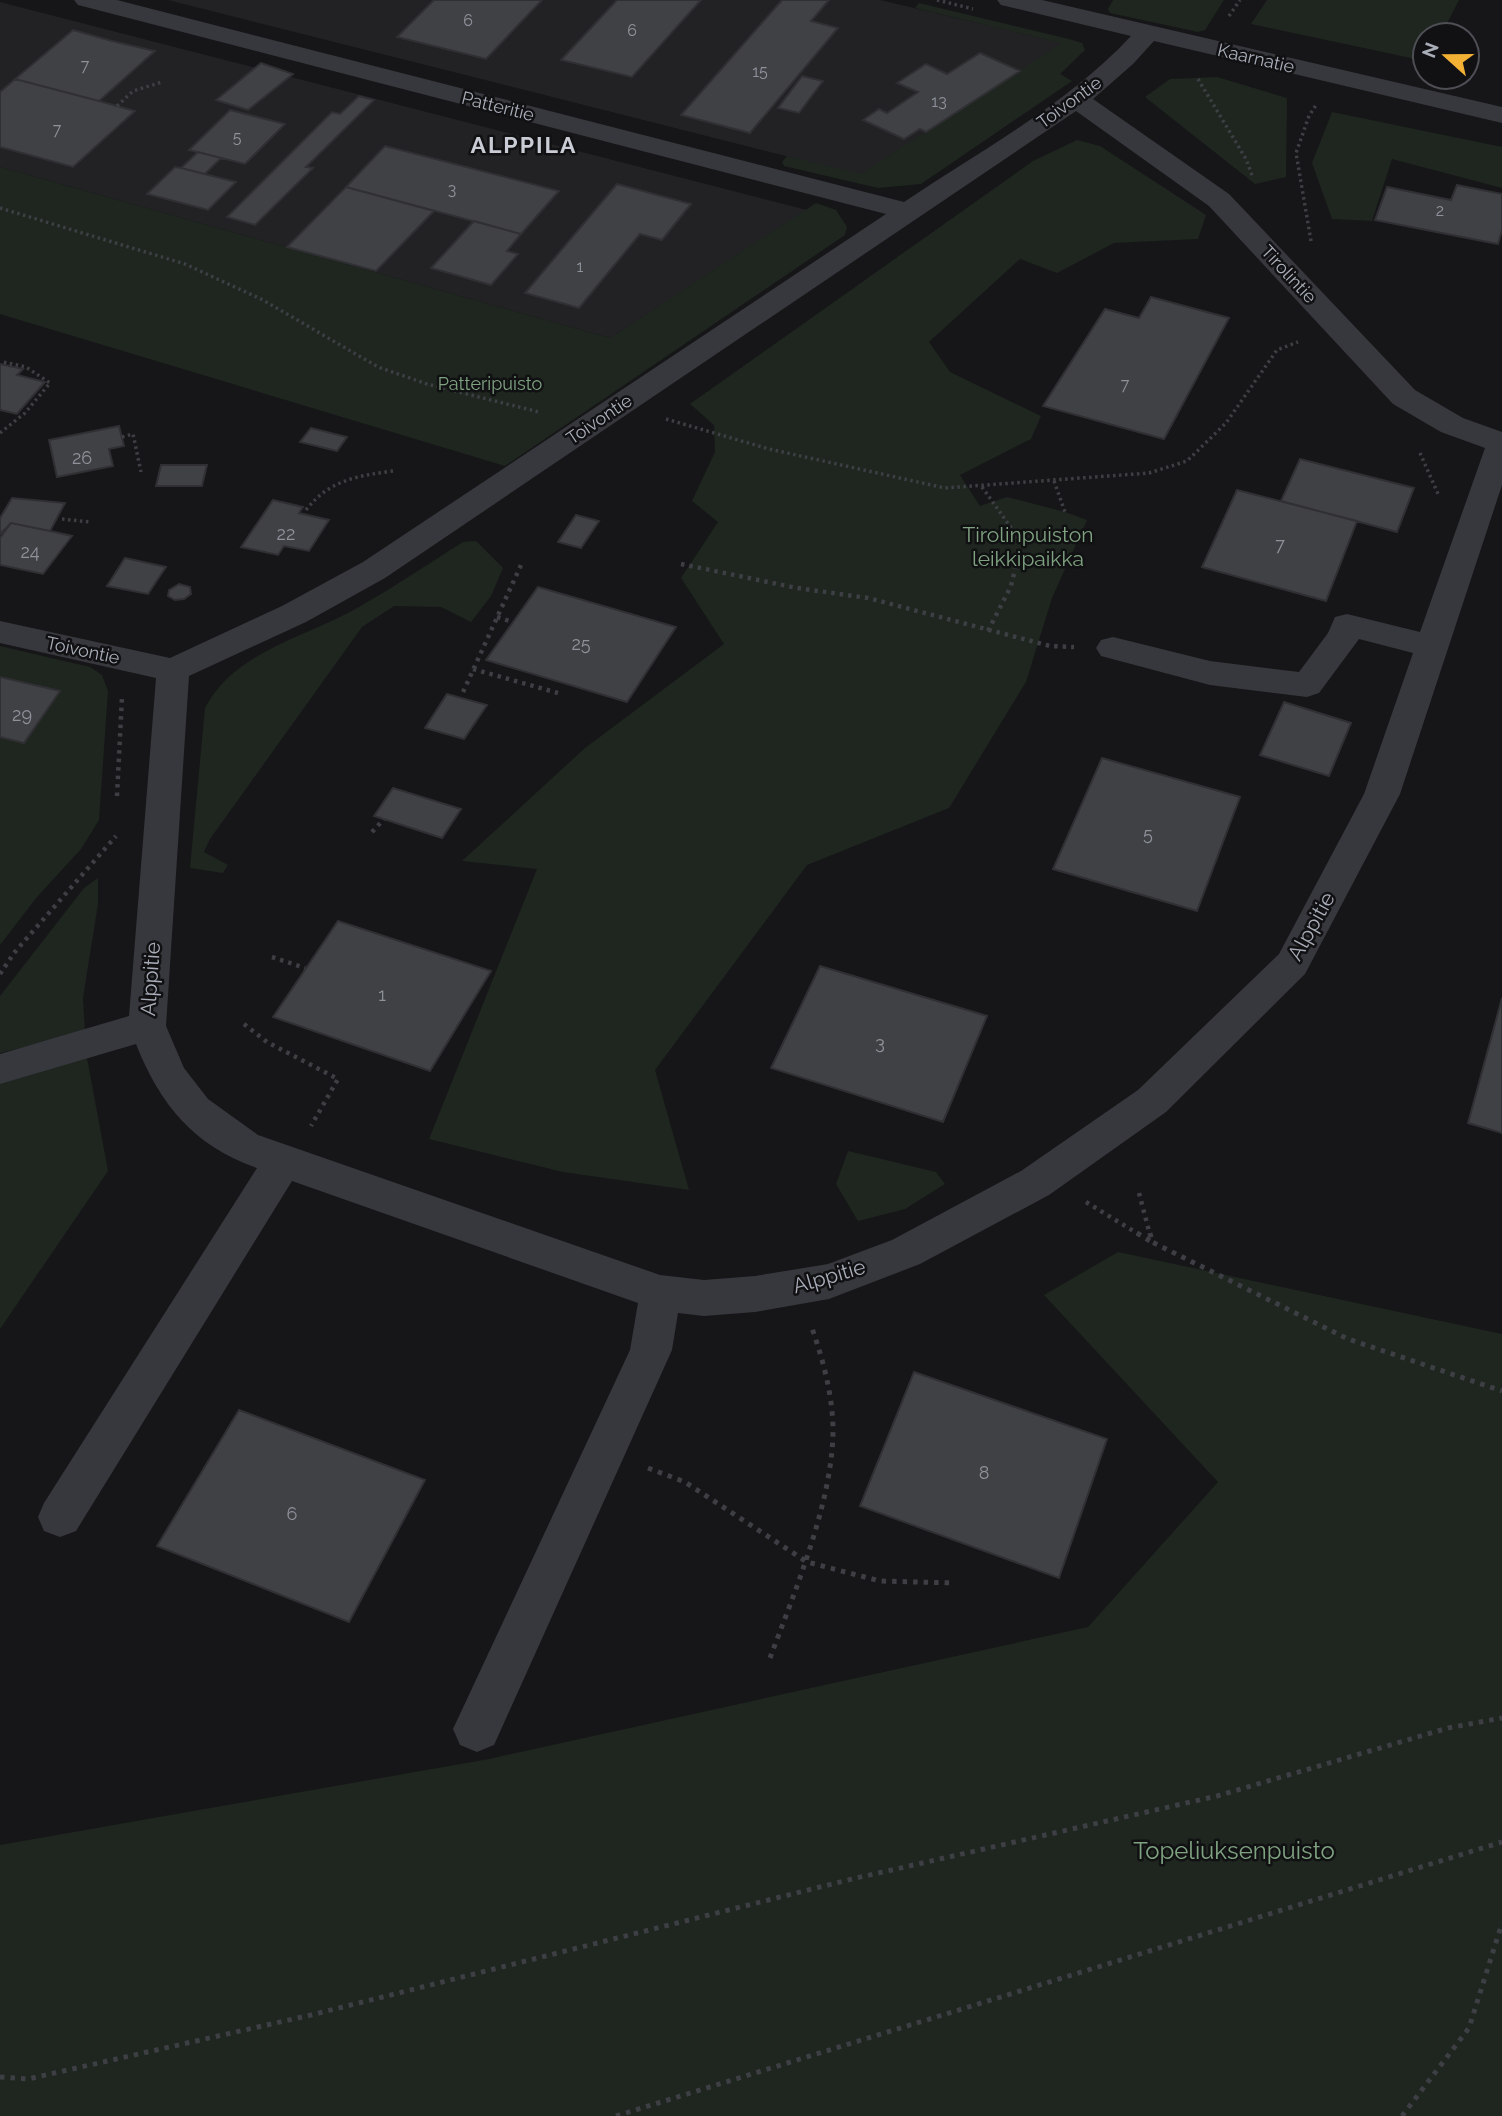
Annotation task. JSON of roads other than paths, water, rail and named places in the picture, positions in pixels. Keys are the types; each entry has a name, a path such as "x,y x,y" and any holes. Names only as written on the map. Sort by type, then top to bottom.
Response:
{"street":[{"name":"Patteritie","path":"87,0 908,211"},
{"name":"Kaarnatie","path":"1010,0 1090,8 1148,33 1502,115"},
{"name":"Toivontie","path":"0,632 173,670 294,614 374,570 1076,99 1124,59 1148,33"},
{"name":"Tirolintie","path":"1076,99 1219,200 1379,394 1404,397 1452,425 1502,443"},
{"name":"Alppitie","path":"173,670 146,1026 168,1076 194,1110 244,1147 660,1293 704,1298 755,1294 829,1280 906,1252 1035,1183 1152,1101 1292,964 1382,794 1502,443"},
{"path":"1113,649 1210,673 1307,685 1344,636 1347,625 1431,646"},
{"path":"0,1069 146,1026"},
{"path":"60,1517 283,1161"},
{"path":"477,1729 651,1350 660,1293"}],"district":[{"name":"ALPPILA","path":"524,144"}],"park label":[{"name":"Patteripuisto","path":"490,383"},
{"name":"Tirolinpuiston leikkipaikka","path":"1028,546"},
{"name":"Topeliuksenpuisto","path":"1234,1850"}]}
